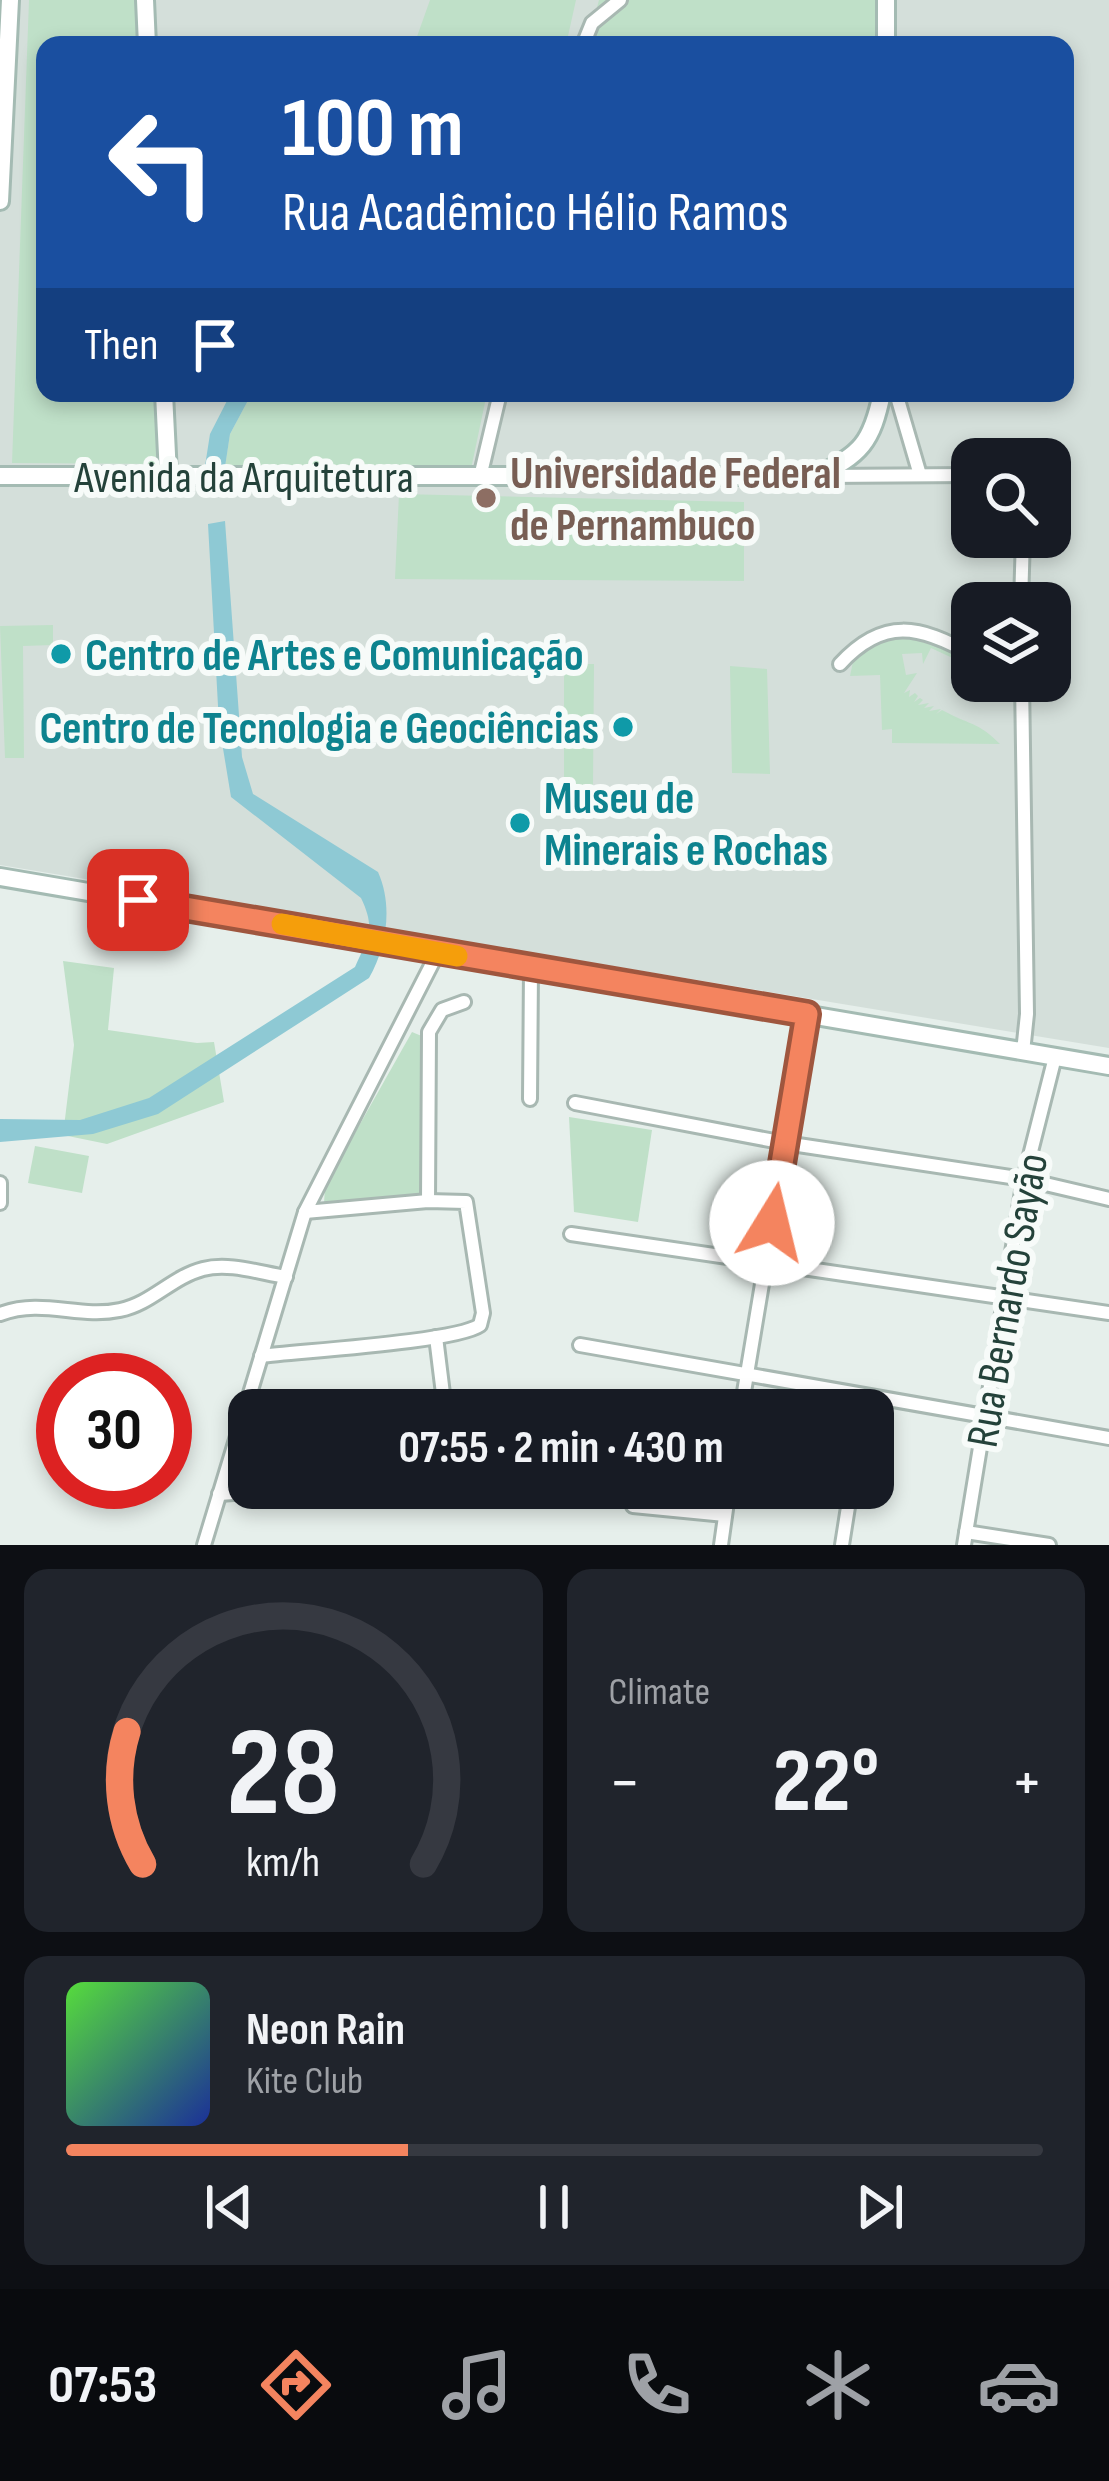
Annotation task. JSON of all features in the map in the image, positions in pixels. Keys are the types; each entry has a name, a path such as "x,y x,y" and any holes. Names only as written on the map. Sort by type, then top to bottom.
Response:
{"street":[{"path":"0,201 10,0"},
{"path":"145,0 147,36"},
{"path":"587,36 592,23 620,0"},
{"path":"886,0 886,36"},
{"path":"164,402 168,475"},
{"path":"480,477 498,402"},
{"path":"816,476 863,447 880,402"},
{"path":"899,402 920,475"},
{"name":"Avenida da Arquitetura","path":"0,476 951,475"},
{"path":"839,664 872,635 899,630 951,642"},
{"path":"1022,702 1027,1014 1023,1052"},
{"path":"0,877 1109,1066"},
{"path":"205,1545 305,1212 438,952"},
{"path":"530,969 530,1099"},
{"path":"428,1201 429,1032 442,1010 464,1002"},
{"path":"744,1389 807,1014"},
{"name":"Rua Bernardo Sayão","path":"965,1539 1024,1179 1055,1057"},
{"path":"575,1103 785,1143 1024,1179 1109,1199"},
{"path":"0,1183 0,1203"},
{"path":"261,1356 436,1337 480,1325 483,1313 466,1202 305,1212"},
{"path":"571,1234 1109,1313"},
{"path":"0,1313 34,1305 116,1312 140,1305 206,1268 286,1277"},
{"path":"436,1337 442,1389"},
{"path":"580,1345 833,1389"},
{"path":"894,1399 1109,1438"},
{"path":"219,1494 228,1493"},
{"path":"664,1509 725,1515"},
{"path":"721,1545 726,1509"},
{"path":"842,1545 848,1509"},
{"path":"965,1539 1049,1545"}],"shaded area":[{"name":"Universidade Federal de Pernambuco","path":"0,0 1109,0 1109,1048 0,865"}],"green space":[{"path":"29,0 149,0 149,36 36,36 36,402 159,402 162,464 12,463"},
{"path":"430,0 576,0 568,36 417,36"},
{"path":"599,0 884,0 884,36 589,36"},
{"path":"247,402 485,402 471,469 225,467 230,434"},
{"path":"399,494 744,502 744,581 395,579"},
{"path":"53,625 53,645 23,646 24,758 5,758 0,626"},
{"path":"884,635 925,636 951,648 951,657 931,648 923,664 922,653 902,654 906,675 917,673 904,693 910,690 909,697 918,696 914,702 923,700 918,705 929,703 924,708 941,709 936,714 942,710 972,724 1000,744 892,743 892,729 882,730 880,675 850,676 855,652"},
{"path":"564,664 594,664 593,785 564,786"},
{"path":"730,666 767,669 770,774 732,773"},
{"path":"63,961 114,968 108,1030 214,1042 224,1102 107,1144 63,1135 74,1045"},
{"path":"412,1032 424,1037 423,1190 412,1198 324,1204 325,1186"},
{"path":"569,1117 652,1130 638,1222 574,1212"},
{"path":"35,1146 89,1156 82,1193 28,1183"}],"water":[{"path":"226,402 247,402 230,434 225,467 205,466 210,434"},
{"path":"225,521 242,757 253,794 378,872 386,912 380,953 369,978 158,1114 93,1134 0,1142 0,1119 80,1120 149,1098 355,967 367,941 368,918 361,898 231,797 219,724 208,524"}],"slow traffic":[{"path":"282,924 457,956"}],"place":[{"name":"Universidade Federal de Pernambuco","path":"486,498"},
{"name":"Centro de Artes e Comunicação","path":"61,654"},
{"name":"Centro de Tecnologia e Geociências","path":"623,727"},
{"name":"Museu de Minerais e Rochas","path":"520,823"}],"route":[{"path":"138,900 807,1014 772,1223"}]}
